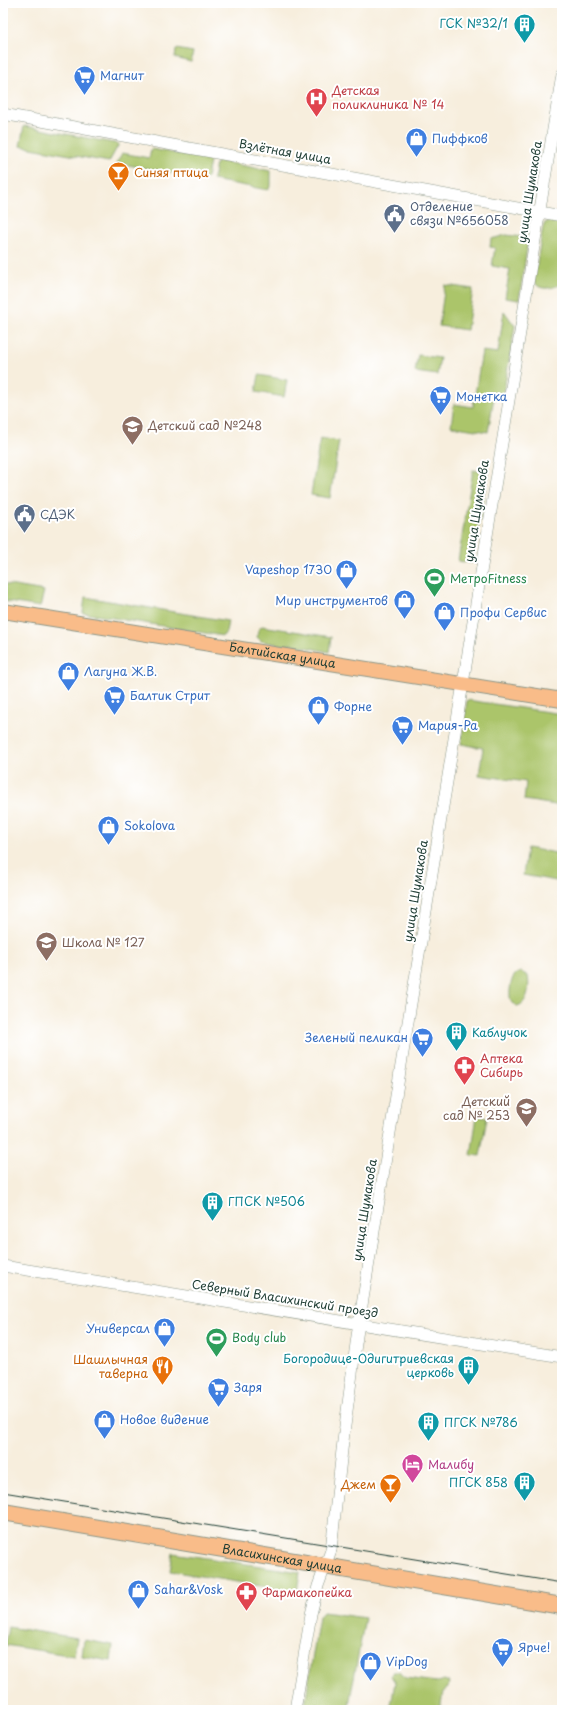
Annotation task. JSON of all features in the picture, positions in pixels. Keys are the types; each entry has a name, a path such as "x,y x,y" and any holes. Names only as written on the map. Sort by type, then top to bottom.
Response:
{"highway":[{"name":"Власихинская улица","path":"3,1512 562,1606"}],"main road":[{"name":"Балтийская улица","path":"3,611 562,700"}],"street":[{"name":"улица Шумакова","path":"295,1710 311,1614 331,1550 351,1377 562,74"},
{"name":"Взлётная улица","path":"3,114 562,216"},
{"name":"Северный Власихинский проезд","path":"3,1266 562,1357"}],"green space":[{"path":"176,49 193,52 191,62 175,58"},
{"path":"24,126 119,144 109,162 20,146"},
{"path":"151,149 208,159 210,162 207,177 205,179 117,163 122,153 149,158"},
{"path":"219,161 271,171 271,185 268,190 213,180 216,163"},
{"path":"553,219 562,221 562,284 551,288 543,288 539,287 534,281 543,227 545,223"},
{"path":"524,228 530,229 519,300 505,298 510,269 492,266 495,248 490,247 491,239 506,235 523,237"},
{"path":"445,285 473,289 467,330 439,326"},
{"path":"504,311 515,326 503,396 499,398 494,397 488,432 451,426 454,404 473,407 482,351 498,353"},
{"path":"418,355 440,358 437,375 415,372"},
{"path":"259,375 287,380 284,397 256,392"},
{"path":"320,438 339,441 330,498 311,495"},
{"path":"473,470 488,473 472,563 458,561"},
{"path":"3,584 44,591 40,607 3,601"},
{"path":"85,597 228,621 226,632 223,636 83,613"},
{"path":"262,626 331,637 329,652 291,644 281,645 261,641 257,637 258,630"},
{"path":"467,700 562,714 562,806 524,800 526,782 479,775 483,748 461,744"},
{"path":"527,848 562,854 562,882 523,875"},
{"path":"521,972 528,976 529,985 524,1002 517,1006 511,1001 510,989 513,977"},
{"path":"477,1116 487,1118 480,1156 471,1155"},
{"path":"173,1553 300,1572 297,1592 170,1571"},
{"path":"323,1612 365,1618 348,1710 304,1710 319,1617"},
{"path":"8,1627 77,1638 74,1656 5,1645"},
{"path":"84,1640 113,1645 111,1661 82,1656"},
{"path":"393,1672 400,1672 405,1678 437,1682 444,1680 449,1682 448,1688 443,1692 440,1710 390,1710 395,1682 391,1676"}],"tram line":[{"path":"3,1492 562,1583"}],"place":[{"name":"ГСК №32/1","path":"524,44"},
{"name":"Магнит","path":"84,96"},
{"name":"Детская поликлиника № 14","path":"317,118"},
{"name":"Пиффков","path":"416,158"},
{"name":"Синяя птица","path":"118,192"},
{"name":"Отделение связи №656058","path":"395,234"},
{"name":"Монетка","path":"440,416"},
{"name":"Детский сад №248","path":"132,446"},
{"name":"СДЭК","path":"25,534"},
{"name":"Vapeshop 1730","path":"347,590"},
{"name":"МетроFitness","path":"434,598"},
{"name":"Мир инструментов","path":"404,620"},
{"name":"Профи Сервис","path":"444,632"},
{"name":"Лагуна Ж.В.","path":"69,692"},
{"name":"Балтик Стрит","path":"114,716"},
{"name":"Форне","path":"319,726"},
{"name":"Мария-Ра","path":"403,746"},
{"name":"Sokolova","path":"108,846"},
{"name":"Школа № 127","path":"46,962"},
{"name":"Каблучок","path":"456,1052"},
{"name":"Зеленый пеликан","path":"423,1058"},
{"name":"Аптека Сибирь","path":"464,1086"},
{"name":"Детский сад № 253","path":"526,1128"},
{"name":"ГПСК №506","path":"212,1222"},
{"name":"Универсал","path":"165,1348"},
{"name":"Body club","path":"217,1358"},
{"name":"Шашлычная таверна","path":"163,1386"},
{"name":"Богородице-Одигитриевская церковь","path":"469,1386"},
{"name":"Заря","path":"219,1408"},
{"name":"Новое видение","path":"105,1440"},
{"name":"ПГСК №786","path":"429,1442"},
{"name":"Малибу","path":"413,1484"},
{"name":"ПГСК 858","path":"524,1502"},
{"name":"Джем","path":"391,1504"},
{"name":"Sahar&Vosk","path":"139,1610"},
{"name":"Фармакопейка","path":"247,1612"},
{"name":"Ярче!","path":"502,1668"},
{"name":"VipDog","path":"370,1682"}]}
